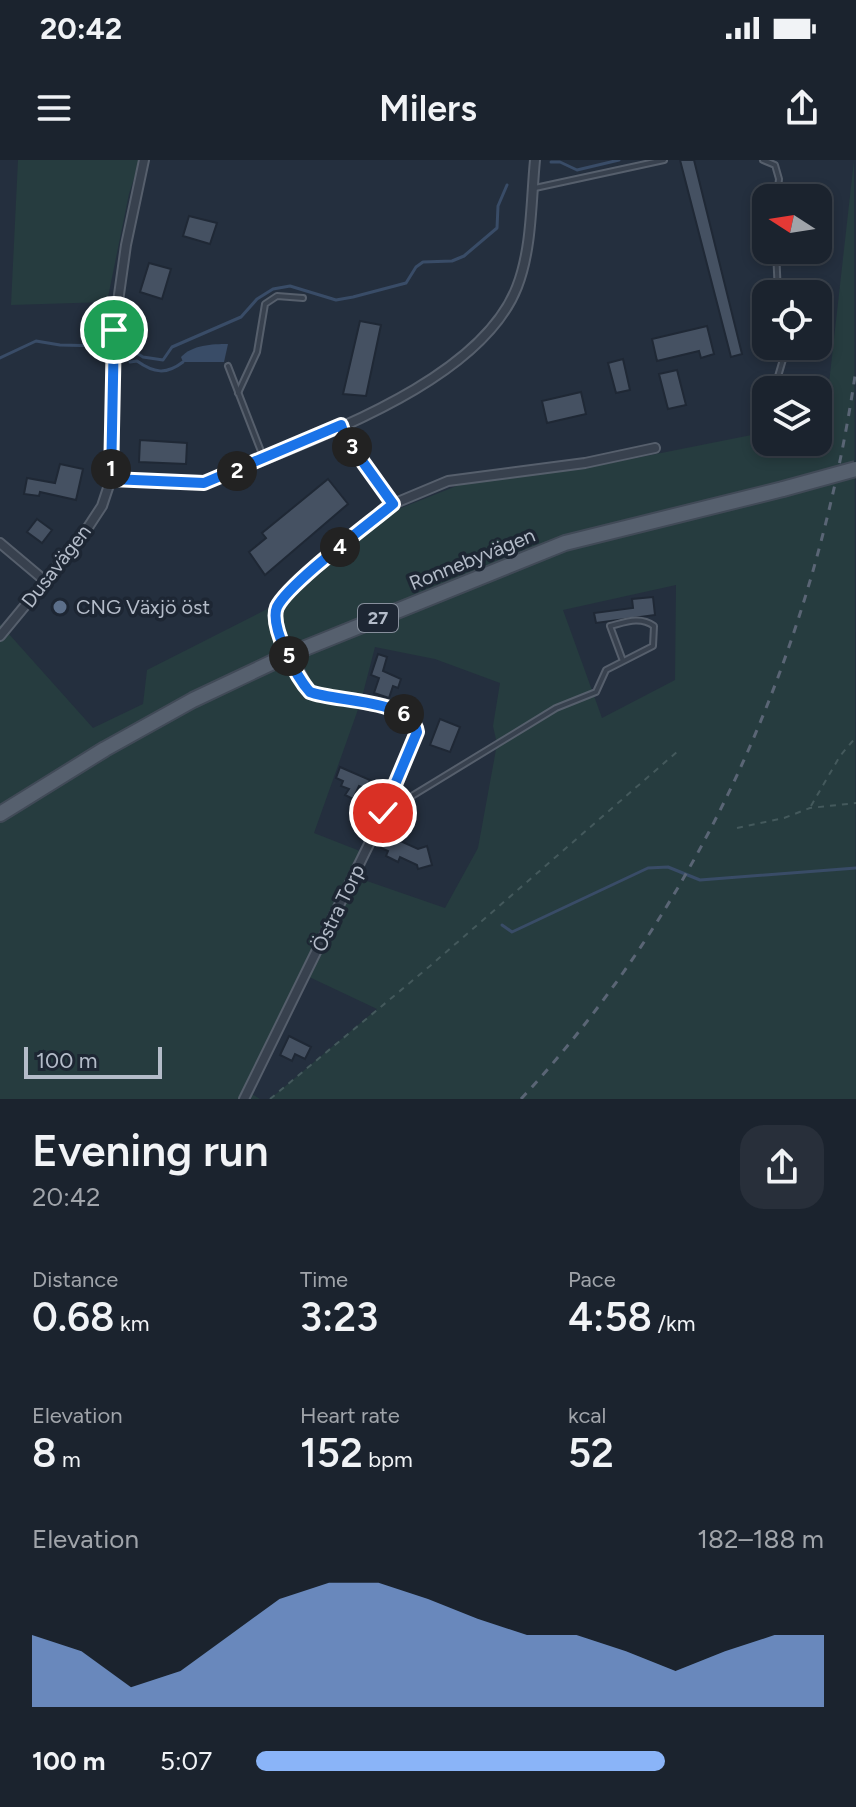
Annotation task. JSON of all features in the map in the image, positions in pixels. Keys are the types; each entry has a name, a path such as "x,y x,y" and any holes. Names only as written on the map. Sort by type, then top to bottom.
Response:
{"main road":[{"name":"Ronnebyvägen","path":"0,814 117,742 193,700 288,655 565,543 856,469"}],"street":[{"name":"Dusavägen","path":"0,636 81,538 102,506 111,479 114,330 126,245 144,160"},
{"path":"111,479 204,483 416,390 464,355 494,325 517,288 527,241 535,160"},
{"path":"341,425 345,437 393,504"},
{"path":"288,655 276,626 276,609 333,553 393,504 448,481 585,463 655,448"},
{"path":"0,543 44,580"},
{"name":"Östra Torp","path":"244,1099 383,813 417,732 410,717 400,712 348,697 335,699 310,692 288,655"}],"lane":[{"path":"533,188 664,160"},
{"path":"763,160 775,165 778,184"},
{"path":"238,393 257,352 265,304 277,296 303,298"},
{"path":"228,366 264,459"},
{"path":"383,813 556,708 596,692 606,670 653,646 654,626 646,620 610,626 623,661"}],"path":[{"path":"810,808 840,756 856,737"},
{"path":"270,1099 430,966 678,751"},
{"path":"737,828 784,818 810,808 856,803"}],"green space":[{"path":"18,160 140,160 129,194 107,302 11,305"},
{"path":"854,160 856,1099 270,1099 377,1009 305,975 249,1092 260,1099 0,1099 0,624 93,728 143,704 147,670 273,606 396,510 459,485 606,464 752,435 752,456 832,456 830,376","holes":["676,585 675,680 602,718 563,610","375,647 435,659 500,683 493,726 497,744 478,848 445,908 364,880 365,853 314,833 361,701"]}],"water":[{"path":"228,344 224,362 183,362 181,357 196,348"}],"building":[{"path":"680,160 694,160 742,354 731,357"},
{"path":"189,216 217,223 210,244 183,236"},
{"path":"149,263 171,269 162,299 140,292"},
{"path":"360,321 381,325 366,396 343,394"},
{"path":"707,326 714,354 701,358 699,351 657,361 652,339"},
{"path":"623,359 630,390 616,393 608,363"},
{"path":"677,370 686,405 668,409 659,374"},
{"path":"581,392 586,414 547,423 542,401"},
{"path":"140,440 187,443 186,464 139,462"},
{"path":"60,464 83,469 76,500 40,492 39,496 24,494 27,478 55,483"},
{"path":"328,479 348,504 265,575 249,552 266,538 262,533"},
{"path":"37,519 52,530 42,543 27,532"},
{"path":"653,597 655,615 596,623 594,613 633,608 632,599"},
{"path":"378,654 387,657 383,671 401,679 398,688 393,686 389,698 374,693 379,678 371,675"},
{"path":"440,719 460,727 450,752 430,745"},
{"path":"340,767 370,780 367,789 359,786 353,799 345,795 349,789 341,786 343,781 336,778"},
{"path":"387,835 418,849 427,846 432,865 418,869 417,865 400,857 398,862 386,856 388,851 381,848"},
{"path":"289,1036 311,1047 305,1059 295,1054 292,1061 280,1055"}],"waterway":[{"path":"551,162 560,162 577,170 619,160"},
{"path":"130,349 143,357 163,360 172,347 241,317 257,299 273,289 290,286 336,300 406,283 423,262 452,261 464,256 497,228 498,206 507,185"},
{"path":"0,358 36,341 102,346"},
{"path":"130,362 137,361 160,371 183,362"},
{"path":"502,925 512,932 648,868 668,867 700,880 856,868"}],"railway":[{"path":"521,1099 587,1021 647,938 699,851 744,760 782,666 814,569 838,470 856,369"}],"place":[{"name":"CNG Växjö öst","path":"60,607"}],"route":[{"path":"114,330 111,479 204,483 341,425 345,437 393,504 333,553 276,609 276,626 288,655 310,692 335,699 348,697 400,712 415,724 417,732 395,791 383,813"}]}
